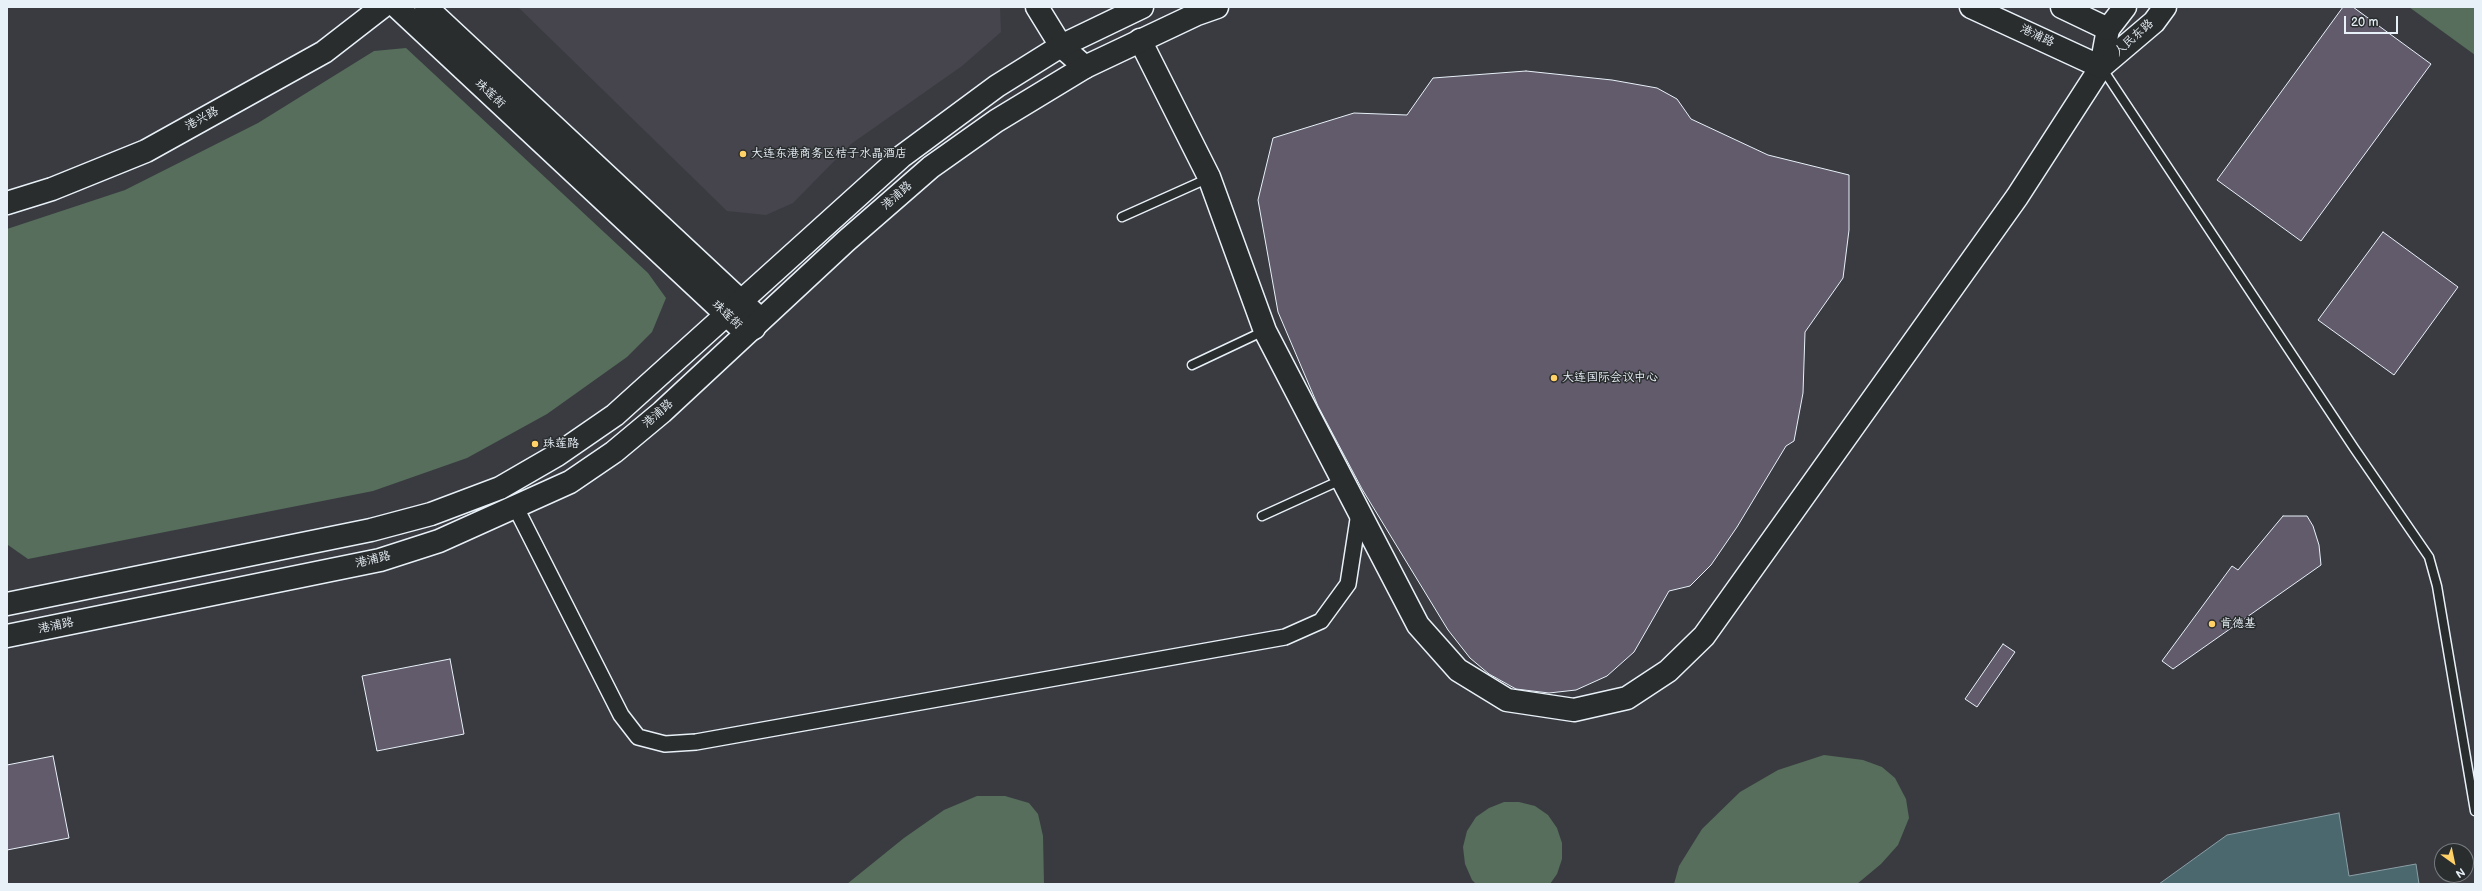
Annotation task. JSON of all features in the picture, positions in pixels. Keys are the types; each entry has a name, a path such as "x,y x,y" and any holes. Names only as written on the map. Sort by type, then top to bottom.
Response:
{"main road":[{"name":"港兴路","path":"7,203 52,189 146,151 324,52 382,7"},
{"name":"珠莲街","path":"397,7 734,308 757,316 754,328"},
{"name":"珠莲街","path":"426,7 734,308"},
{"path":"1037,7 1061,46 1086,67"},
{"path":"7,604 371,530 431,514 500,488 558,454 614,415 901,156 997,86 1061,46 1142,7"},
{"name":"港浦路","path":"7,636 380,560 439,541 516,508 570,482 614,452 662,412 846,241 931,167 996,121 1086,67 1195,11 1218,7"},
{"name":"港浦路","path":"1971,7 2101,67"},
{"path":"1140,40 1209,177 1265,331 1358,513 1418,625 1458,670 1507,700 1574,710 1627,698 1668,671 1704,636 2017,197 2101,67 2108,29 2062,7"},
{"name":"人民东路","path":"2108,29 2125,7"},
{"name":"人民东路","path":"2101,67 2154,22 2165,7"}],"street":[{"path":"516,508 621,715 638,737 664,744 696,742 1285,637 1321,621 1348,584 1358,513"}],"lane":[{"path":"2101,67 2354,448 2429,557 2437,586 2475,811"},
{"path":"1122,217 1209,177"},
{"path":"1192,366 1265,331"},
{"path":"1262,516 1342,480"}],"shaded area":[{"path":"518,7 1000,7 1001,32 962,66 851,144 793,203 766,215 727,211"}],"green space":[{"path":"2409,7 2475,7 2475,55"},
{"path":"406,48 648,273 666,298 652,332 627,357 547,414 467,458 373,491 28,559 8,545 7,229 125,190 258,123 374,51"},
{"path":"1824,755 1863,760 1882,767 1895,778 1906,799 1909,818 1898,845 1881,864 1857,884 1674,884 1679,866 1702,829 1740,792 1778,770"},
{"path":"977,796 1005,796 1029,803 1038,814 1043,836 1044,884 847,884 904,838 944,810"},
{"path":"1504,802 1519,802 1535,806 1548,815 1557,828 1562,843 1562,859 1557,874 1550,884 1476,884 1472,880 1465,864 1463,847 1467,831 1476,817 1489,808"}],"water":[{"path":"2339,813 2349,876 2416,864 2419,884 2159,884 2227,835"}],"building":[{"path":"2343,7 2353,7 2431,64 2301,241 2217,180"},
{"name":"大连国际会议中心","path":"1526,71 1612,80 1657,88 1677,99 1691,119 1768,155 1849,175 1849,230 1843,278 1805,332 1803,393 1794,441 1786,446 1737,527 1711,565 1690,586 1669,591 1634,652 1607,676 1576,690 1549,693 1516,689 1489,674 1470,658 1448,630 1362,489 1318,406 1278,312 1258,200 1273,138 1354,113 1407,115 1433,78"},
{"path":"2383,232 2458,287 2394,375 2318,320"},
{"name":"肯德基","path":"2283,516 2307,516 2313,526 2319,545 2321,565 2173,669 2162,661 2232,566 2238,570"},
{"path":"2003,644 2015,652 1977,707 1965,699"},
{"path":"450,659 464,734 377,751 362,676"},
{"path":"53,756 69,838 7,850 7,765"}],"place":[{"name":"大连东港商务区桔子水晶酒店","path":"743,154"},
{"name":"大连国际会议中心","path":"1554,378"},
{"name":"珠莲路","path":"535,444"},
{"name":"肯德基","path":"2212,624"}]}
